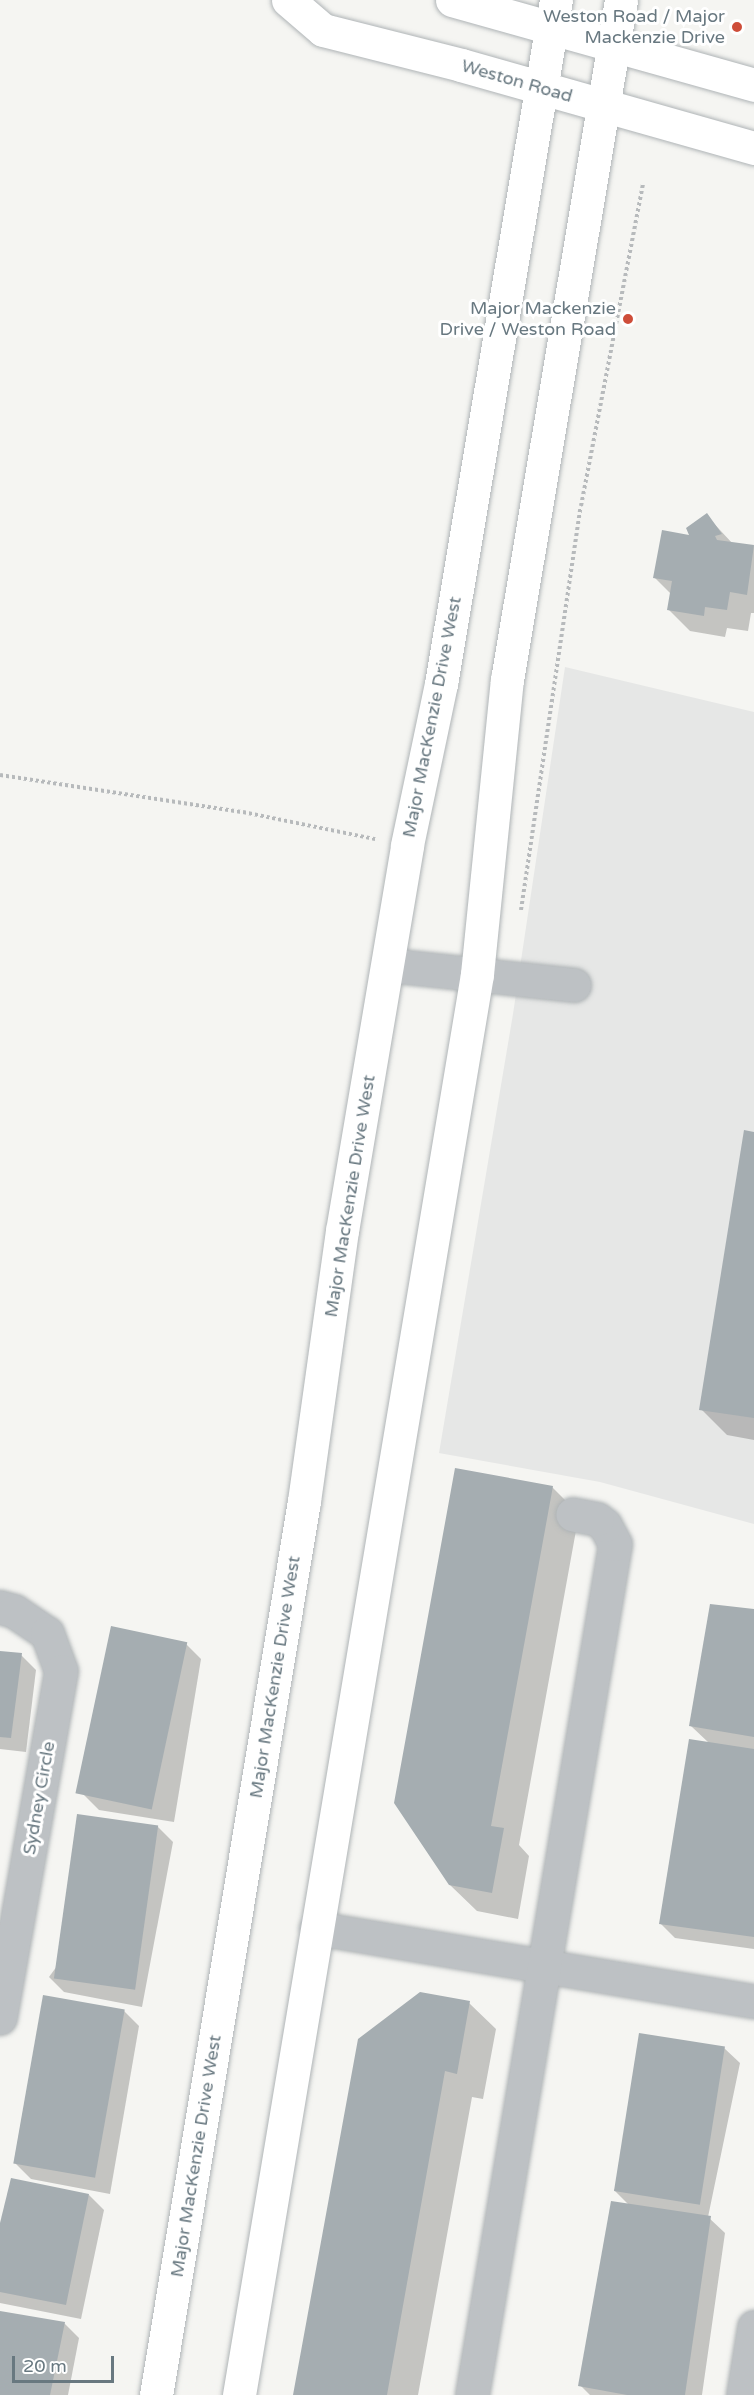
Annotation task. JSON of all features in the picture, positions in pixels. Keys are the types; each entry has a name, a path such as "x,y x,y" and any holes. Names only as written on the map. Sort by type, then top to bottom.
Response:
{"main road":[{"name":"Weston Road","path":"288,0 323,30 541,87 754,148"},
{"path":"452,0 553,14 614,46 754,85"},
{"path":"239,2395 477,974 507,680 621,0"},
{"name":"Major MacKenzie Drive West","path":"156,2395 304,1501 342,1231 407,845 441,684 553,14"}],"street":[{"path":"388,965 574,985"},
{"path":"472,2395 615,1544 605,1525 597,1519 572,1514"},
{"name":"Sydney Circle","path":"0,1607 14,1611 47,1633 61,1671 0,2018"},
{"path":"316,1928 754,2001"},
{"path":"743,2395 754,2327"}],"path":[{"path":"0,775 243,812 407,845"}],"shaded area":[{"path":"565,667 754,712 754,1524 600,1482 439,1453 513,1014"}],"building":[{"path":"707,513 722,534 715,536 717,540 754,545 747,595 730,592 727,610 705,607 704,616 667,610 672,581 653,578 662,530 689,535 686,528"},
{"path":"744,1130 754,1132 754,1418 699,1410"},
{"path":"455,1468 553,1486 491,1826 504,1828 492,1893 449,1885 394,1803"},
{"path":"710,1604 754,1609 754,1737 689,1726"},
{"path":"111,1626 187,1642 152,1809 75,1793"},
{"path":"0,1651 22,1653 11,1738 0,1737"},
{"path":"689,1739 754,1749 754,1937 659,1924"},
{"path":"77,1814 158,1825 135,1990 54,1978"},
{"path":"420,1992 470,2001 457,2074 445,2071 387,2395 293,2395 358,2039"},
{"path":"43,1995 125,2009 95,2178 13,2163"},
{"path":"639,2033 725,2047 700,2205 614,2191"},
{"path":"11,2178 89,2194 66,2305 0,2292 0,2223"},
{"path":"611,2201 711,2216 685,2395 627,2395 578,2386"},
{"path":"0,2311 65,2322 50,2395 0,2395"}],"place":[{"name":"Weston Road / Major Mackenzie Drive","path":"737,27"},
{"name":"Major Mackenzie Drive / Weston Road","path":"628,319"}]}
